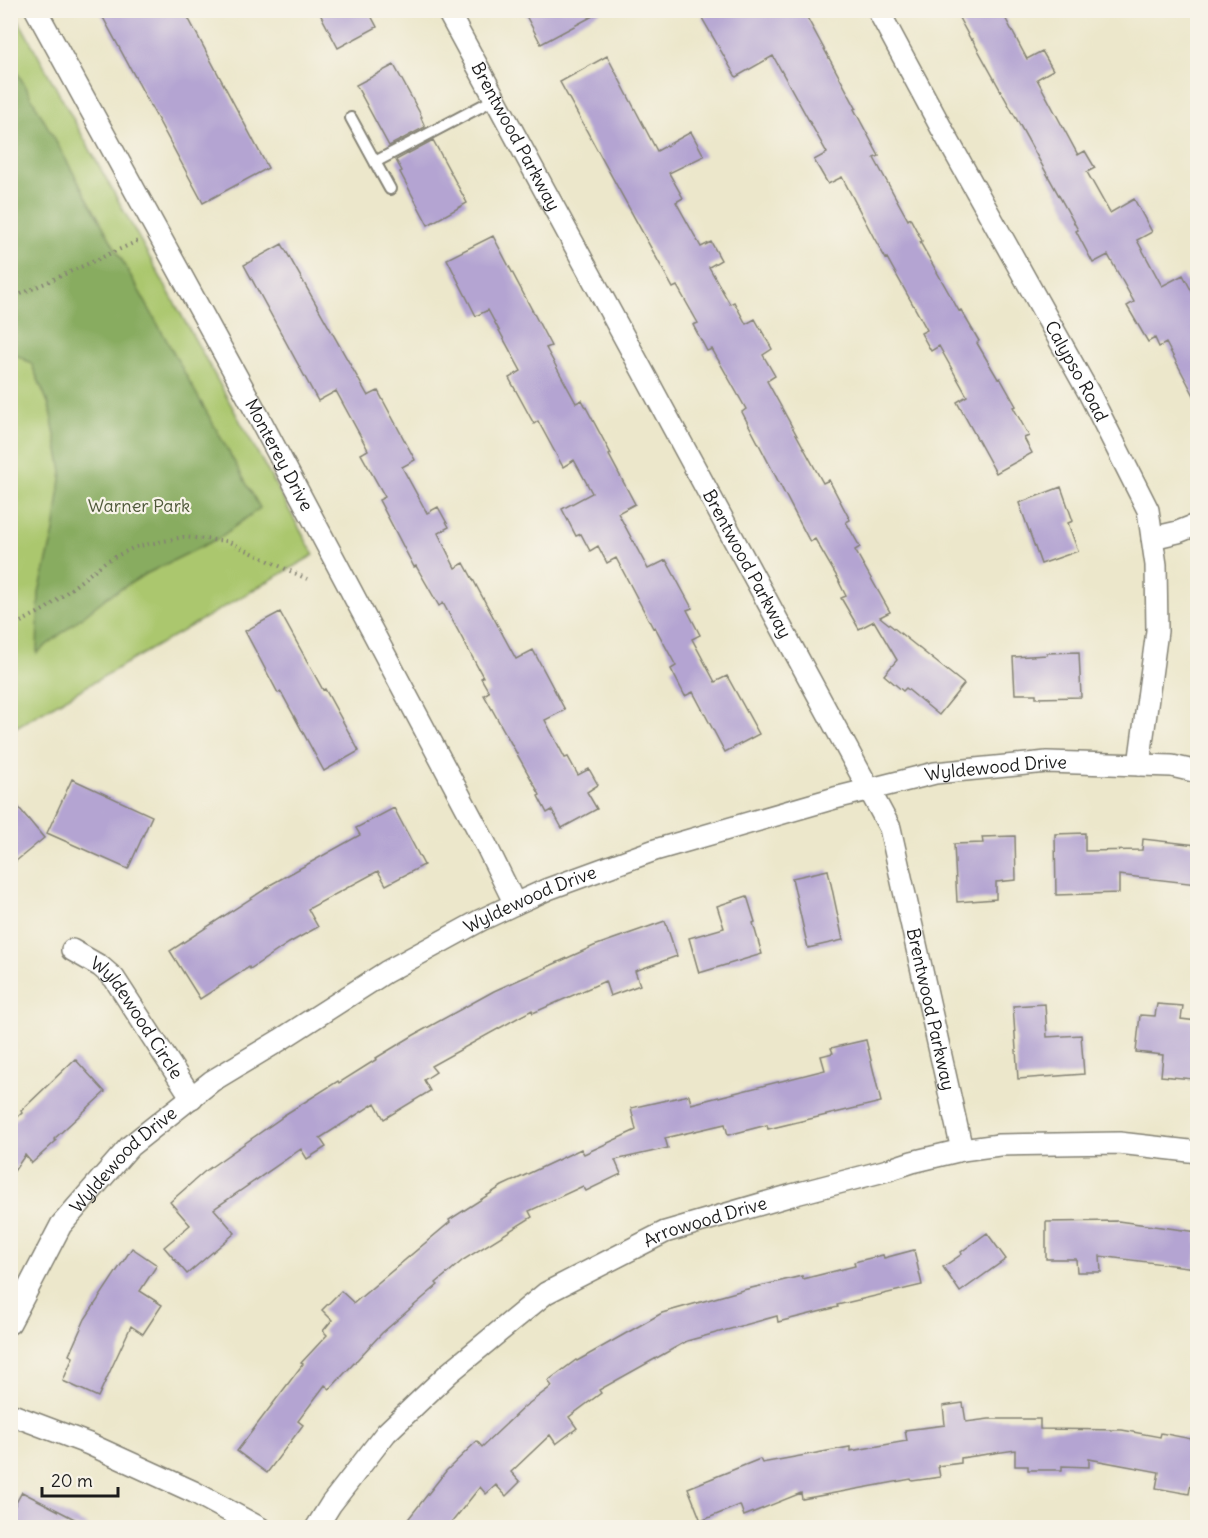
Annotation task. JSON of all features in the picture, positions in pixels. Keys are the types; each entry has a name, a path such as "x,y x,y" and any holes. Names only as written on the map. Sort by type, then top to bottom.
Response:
{"street":[{"name":"Monterey Drive","path":"36,10 255,410 481,835 515,904"},
{"name":"Brentwood Parkway","path":"447,10 890,828 962,1150"},
{"name":"Calypso Road","path":"878,10 1090,395 1148,510 1156,565 1157,631 1139,765"},
{"path":"1152,538 1178,532 1197,524"},
{"name":"Wyldewood Drive","path":"10,1323 61,1224 130,1146 212,1081 386,972 515,904 548,889 655,850 935,772 1047,762 1172,766 1197,772"},
{"name":"Wyldewood Circle","path":"72,950 100,966 114,978 192,1098"},
{"name":"Arrowood Drive","path":"316,1527 386,1433 449,1372 546,1293 665,1232 792,1195 962,1150 999,1145 1119,1143 1197,1152"},
{"path":"10,1414 89,1444 183,1487 260,1527"}],"lane":[{"path":"375,162 495,99"},
{"path":"351,118 390,189"}],"path":[{"path":"10,299 158,232"},
{"path":"10,627 47,608 106,561 135,547 183,537 227,541 307,579"}],"green space":[{"name":"Warner Park","path":"13,10 314,555 11,730 10,11"},
{"path":"10,59 260,508 219,538 146,574 107,597 37,653 39,592 54,532 62,471 49,405 31,363 11,352"}],"building":[{"path":"99,10 184,10 268,168 203,203"},
{"path":"318,10 368,10 377,27 338,48"},
{"path":"523,10 604,10 541,44"},
{"path":"715,10 803,10 856,108 854,109 879,156 874,158 908,220 910,218 922,241 920,242 959,311 961,310 979,341 977,343 1016,406 1013,407 1029,436 1024,438 1032,453 996,473 957,402 967,396 939,346 931,351 921,333 927,330 842,177 828,184 814,160 827,153 773,56 736,77 702,18"},
{"path":"959,10 1001,10 1027,59 1042,51 1053,70 1037,79 1078,155 1085,151 1095,168 1087,172 1110,213 1134,199 1152,232 1137,240 1162,286 1183,275 1197,301 1197,401 1166,343 1159,347 1155,338 1148,342 1127,306 1134,302 1108,255 1093,263 1076,231 1078,230 959,18 962,17"},
{"path":"607,56 657,151 691,132 704,156 669,173 683,198 676,202 701,247 711,242 721,260 709,267 730,304 734,302 746,324 755,319 772,349 763,355 775,376 767,381 823,483 829,480 850,520 846,522 860,547 855,550 890,612 880,617 964,684 939,715 906,688 903,691 884,675 897,660 874,621 859,629 841,598 846,596 840,582 815,539 810,542 742,412 746,409 712,349 707,351 693,325 698,323 677,286 673,288 560,82"},
{"path":"394,65 425,127 389,146 356,85"},
{"path":"433,140 467,203 428,225 396,160"},
{"path":"493,236 551,346 546,348 576,403 582,400 635,504 618,513 648,569 666,560 692,608 687,610 700,635 692,639 715,682 727,676 759,734 725,752 693,692 685,696 671,669 676,666 616,558 607,563 598,546 590,551 581,534 576,536 562,509 592,493 574,460 563,467 538,421 534,424 509,378 521,371 488,310 476,316 447,259"},
{"path":"282,244 368,396 378,391 415,460 402,467 427,513 438,507 449,527 438,533 455,568 464,563 516,659 533,650 565,710 545,720 565,758 568,757 578,775 589,769 598,785 587,792 597,809 562,828 552,810 547,813 538,796 540,795 484,695 489,692 481,678 483,677 443,603 439,606 416,566 414,567 379,500 385,497 361,454 368,450 336,391 318,401 244,265"},
{"path":"1061,487 1073,521 1068,523 1078,551 1041,564 1019,503"},
{"path":"280,612 359,751 324,771 245,631"},
{"path":"1079,652 1081,697 1036,698 1036,694 1015,694 1013,657"},
{"path":"72,779 152,816 128,869 47,833"},
{"path":"10,797 44,838 10,866"},
{"path":"394,808 424,865 386,885 378,871 308,909 318,927 200,999 170,951 270,885 360,835 356,828"},
{"path":"1085,833 1085,851 1142,850 1143,839 1197,845 1197,884 1119,875 1119,893 1056,895 1055,834"},
{"path":"1015,836 1016,880 996,882 996,899 957,902 954,844 983,843 982,837"},
{"path":"828,870 843,940 808,948 792,878"},
{"path":"747,896 762,954 699,973 689,938 724,928 717,906"},
{"path":"665,921 677,956 635,971 640,985 610,996 605,981 533,1013 532,1010 431,1066 436,1072 424,1080 430,1091 384,1119 375,1103 320,1138 326,1147 307,1159 301,1149 214,1209 235,1233 187,1274 164,1247 190,1225 170,1202 204,1172 281,1117 414,1035 494,991 594,946"},
{"path":"1045,1004 1047,1037 1081,1035 1084,1074 1018,1079 1013,1006"},
{"path":"1157,1004 1183,1006 1181,1019 1197,1021 1193,1079 1161,1076 1163,1055 1136,1052 1140,1015 1155,1016"},
{"path":"866,1040 881,1102 768,1129 767,1125 728,1135 725,1124 665,1138 668,1148 615,1160 621,1174 586,1191 583,1186 529,1211 532,1217 463,1260 436,1283 438,1285 382,1333 330,1389 325,1385 298,1421 303,1425 267,1473 237,1451 303,1364 301,1363 327,1335 323,1331 332,1320 322,1310 341,1291 354,1303 450,1222 449,1220 502,1186 581,1149 584,1154 636,1130 631,1108 689,1095 691,1104 825,1070 821,1056 833,1053 831,1048"},
{"path":"75,1059 105,1092 54,1139 56,1141 32,1163 25,1155 10,1177 10,1124"},
{"path":"1118,1221 1197,1232 1195,1268 1100,1256 1101,1272 1077,1272 1076,1259 1046,1259 1046,1222"},
{"path":"987,1233 1006,1259 960,1292 943,1267"},
{"path":"132,1248 157,1265 140,1291 162,1305 143,1334 131,1326 98,1397 63,1381 73,1357 69,1355 85,1319"},
{"path":"914,1250 922,1285 778,1322 777,1316 687,1341 599,1390 601,1393 569,1417 577,1428 556,1444 550,1435 511,1472 520,1482 506,1496 496,1485 486,1494 480,1487 448,1527 402,1527 446,1471 477,1441 482,1447 524,1407 552,1386 548,1381 576,1360 662,1313 743,1290 802,1276 803,1279 855,1266 854,1262 883,1255 884,1258"},
{"path":"963,1403 966,1422 989,1419 1040,1419 1040,1429 1122,1430 1160,1437 1161,1433 1197,1440 1189,1494 1156,1488 1159,1472 1089,1459 1089,1467 1062,1466 1062,1470 1028,1470 1028,1466 1015,1466 1015,1450 961,1458 961,1463 938,1466 940,1477 912,1481 911,1479 802,1499 801,1493 744,1516 740,1505 701,1521 688,1488 760,1459 762,1463 850,1447 850,1451 907,1441 905,1430 945,1425 943,1406"},
{"path":"22,1492 90,1527 21,1527 10,1522 10,1514"}]}
